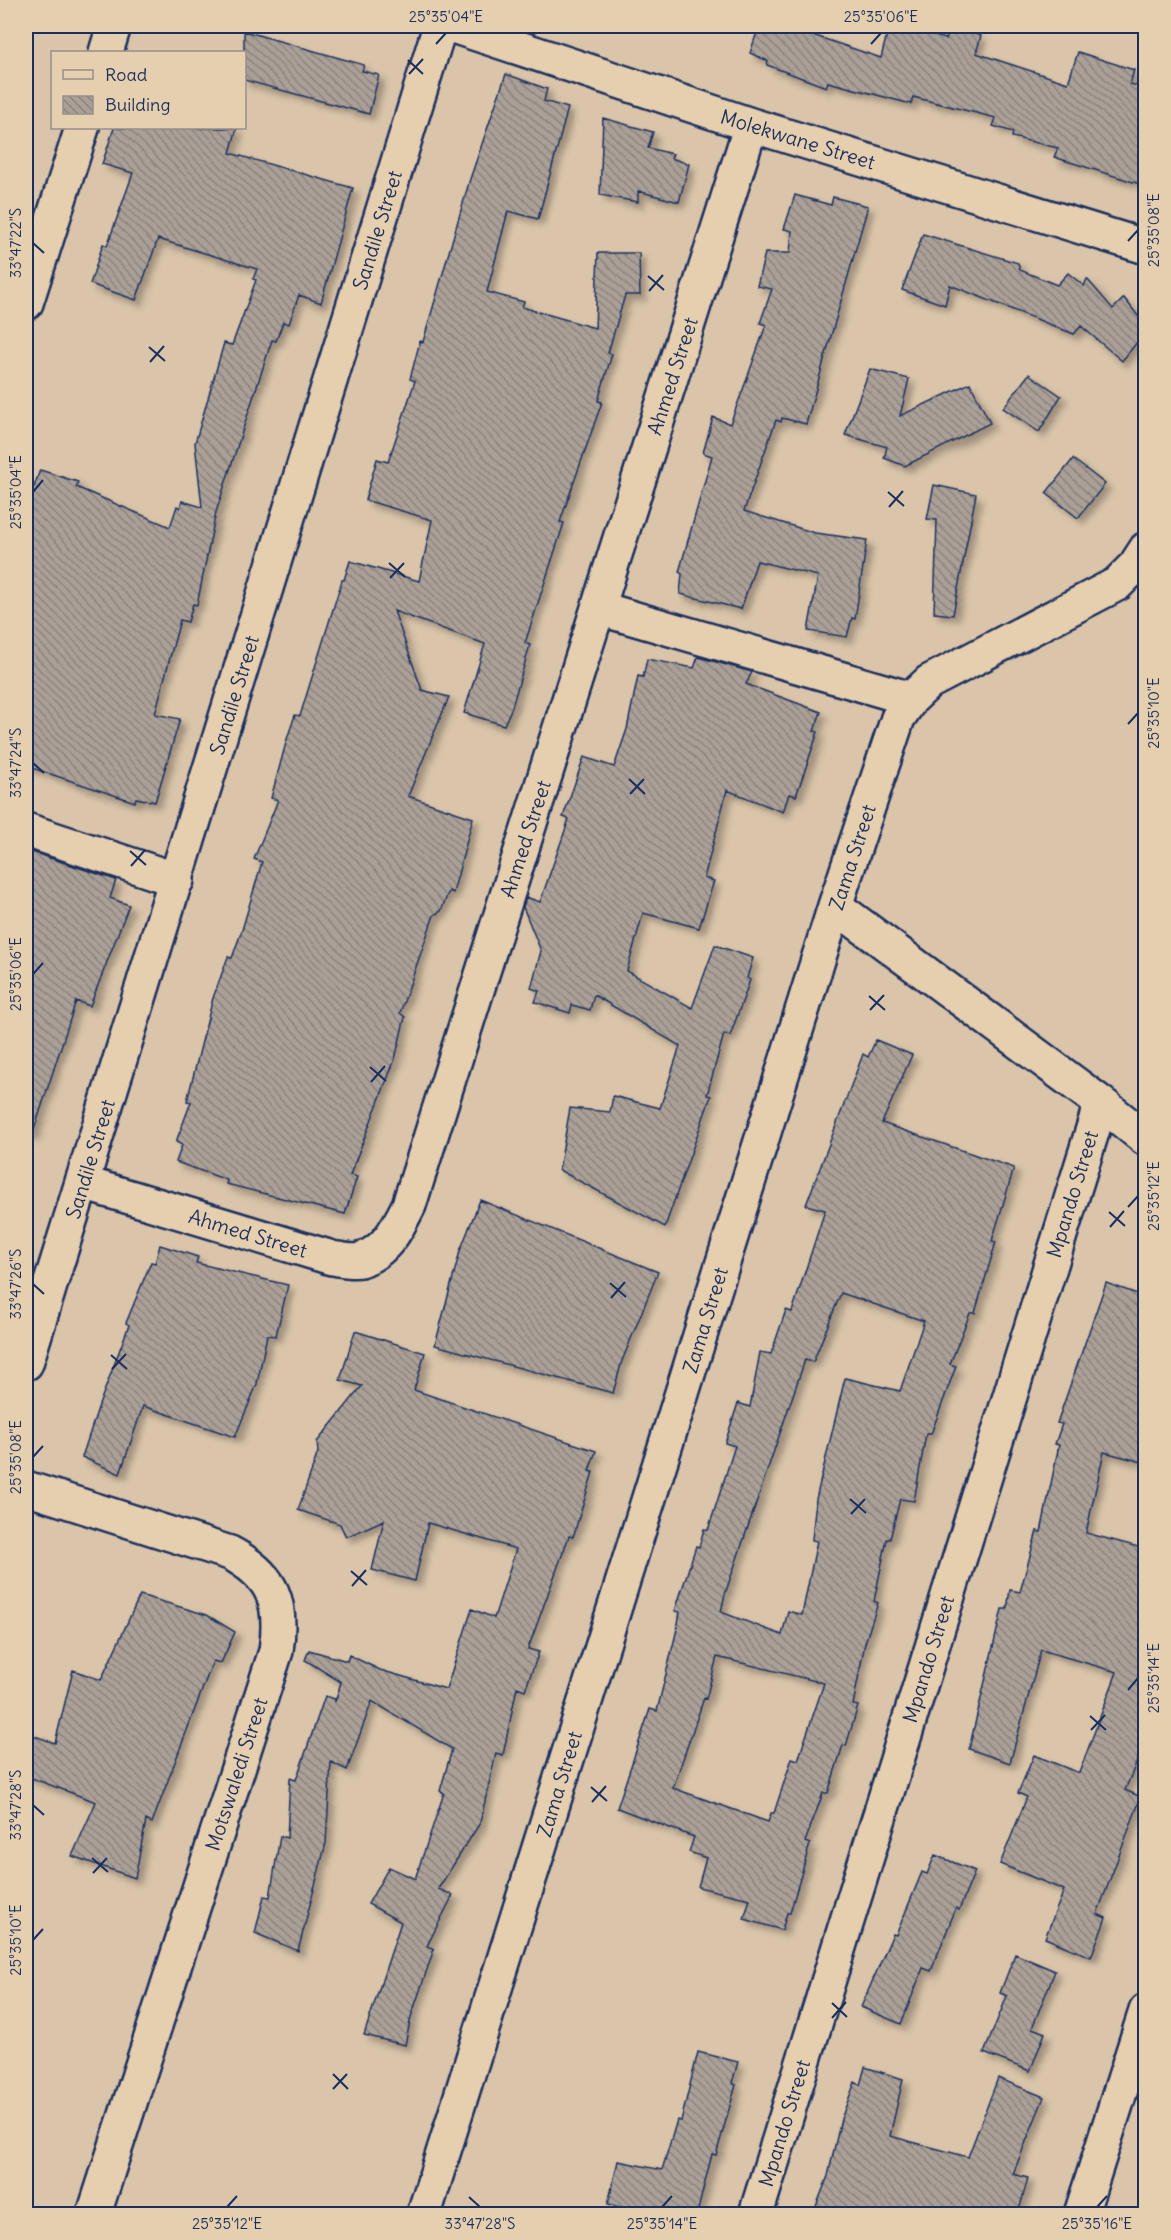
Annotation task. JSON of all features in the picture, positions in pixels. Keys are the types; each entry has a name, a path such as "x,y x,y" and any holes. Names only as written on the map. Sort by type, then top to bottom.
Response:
{"street":[{"path":"106,51 114,26"},
{"name":"Sandile Street","path":"26,1363 440,26"},
{"name":"Molekwane Street","path":"453,26 751,125 1146,247"},
{"name":"Ahmed Street","path":"83,1183 332,1258 358,1261 376,1252 396,1233 409,1205 751,125"},
{"path":"26,303 82,129"},
{"name":"Zama Street","path":"424,2214 835,906 898,718 911,699 929,682 1117,584 1135,566 1146,549"},
{"path":"598,608 911,699"},
{"path":"26,830 177,880"},
{"path":"835,906 1101,1102 1146,1139"},
{"name":"Mpando Street","path":"756,2214 1101,1102"},
{"name":"Motswaledi Street","path":"26,1488 230,1553 253,1565 268,1583 276,1602 280,1623 276,1651 94,2214"},
{"path":"1081,2214 1146,2011"}],"building":[{"path":"759,26 786,26 881,58 889,26 901,26 946,39 952,26 981,36 976,53 1068,83 1078,52 1134,70 1130,84 1146,88 1146,186 1054,157 1058,148 1012,137 1013,132 993,126 996,118 913,97 911,104 828,82 826,87 767,65 768,61 750,53"},
{"path":"244,31 364,65 362,71 379,75 369,114 246,81 246,51 244,51"},
{"path":"506,74 547,89 544,101 568,108 538,219 508,211 487,292 524,302 522,307 595,328 598,253 639,253 640,295 625,295 608,353 612,354 598,401 602,402 560,522 564,523 525,643 530,645 512,707 504,725 464,713 485,644 394,611 422,690 449,697 408,796 473,818 453,893 449,891 441,911 434,915 400,1013 405,1017 395,1059 350,1175 357,1177 345,1214 226,1184 227,1180 176,1162 182,1145 176,1142 191,1102 187,1101 213,998 228,957 232,958 262,862 254,859 278,800 271,798 287,739 295,715 300,716 350,561 419,581 432,520 365,500 377,459 388,462 415,381 410,379 420,341 423,342 470,179"},
{"path":"603,118 653,132 648,148 673,154 671,158 689,164 679,202 638,191 638,202 600,195"},
{"path":"114,129 237,129 230,153 353,188 321,303 299,295 289,324 283,322 276,341 272,340 216,512 197,605 193,604 188,622 180,620 155,714 180,719 155,802 136,798 135,802 26,766 26,484 34,487 40,470 78,482 76,487 170,527 177,506 180,508 182,501 202,507 195,443 224,343 232,345 256,280 253,279 257,269 158,239 136,300 90,284 103,244 107,246 133,173 102,164"},
{"path":"795,195 831,205 833,197 868,206 806,424 782,418 781,422 776,420 744,511 815,533 867,540 855,619 852,618 847,637 808,631 818,576 757,561 741,609 680,594 682,574 679,572 712,456 703,453 713,417 730,424 745,384 766,325 760,323 772,289 757,286 765,253 790,253 792,231 784,229"},
{"path":"923,234 1018,263 1020,270 1057,285 1068,273 1084,286 1087,279 1113,309 1124,298 1146,326 1146,331 1122,361 1081,326 1074,334 950,285 945,305 902,290"},
{"path":"870,369 909,379 900,416 970,383 990,423 905,466 884,458 887,447 845,435"},
{"path":"1029,374 1061,396 1039,432 1003,408"},
{"path":"1073,459 1105,484 1078,518 1046,493"},
{"path":"934,485 976,494 953,615 934,613 937,520 927,519"},
{"path":"698,657 752,672 746,684 821,712 814,731 818,732 796,796 789,794 783,812 727,790 704,878 714,881 699,928 643,913 627,971 692,1008 715,945 753,958 747,978 750,980 730,1036 724,1034 707,1095 711,1096 665,1227 559,1170 570,1108 610,1112 613,1096 660,1108 680,1046 594,995 590,1010 572,1005 570,1013 535,1002 539,991 531,988 541,951 523,907 526,897 540,902 569,819 563,817 584,757 614,767 627,729 638,676 643,677 647,659 694,668"},
{"path":"26,850 116,880 110,898 129,905 90,1006 76,1001 32,1136 26,1134"},
{"path":"876,1040 912,1055 882,1123 1014,1168 992,1241 996,1242 975,1313 970,1313 950,1364 956,1366 931,1434 926,1434 914,1501 900,1499 890,1539 887,1539 874,1601 878,1603 865,1643 853,1705 858,1706 828,1793 823,1793 805,1842 810,1844 790,1913 787,1913 782,1930 744,1919 750,1899 698,1887 706,1858 689,1852 694,1837 617,1808 650,1709 657,1711 677,1629 680,1612 675,1611 696,1546 699,1547 704,1529 708,1530 735,1446 725,1443 738,1403 750,1407 760,1352 771,1354 786,1310 792,1312 825,1210 806,1205 863,1054 868,1057","holes":["841,1293 924,1321 900,1391 845,1378 816,1499 812,1540 817,1541 802,1615 788,1611 782,1635 721,1612 725,1594 805,1360 813,1362","717,1657 824,1683 798,1760 792,1758 774,1813 771,1813 768,1822 673,1788 704,1698 706,1699"]},
{"path":"480,1200 658,1272 622,1361 613,1393 435,1345 460,1251"},
{"path":"160,1245 198,1257 196,1263 288,1285 276,1336 267,1335 257,1384 235,1437 143,1406 120,1474 82,1457 129,1325 126,1323 151,1262 155,1263"},
{"path":"1106,1283 1146,1297 1146,1463 1104,1452 1086,1533 1146,1549 1146,1740 1125,1790 1141,1797 1097,1914 1106,1918 1091,1957 1045,1938 1064,1890 1000,1864 1027,1797 1018,1793 1034,1755 1079,1773 1117,1672 1041,1650 1010,1763 969,1749 1002,1609 1007,1609 1010,1590 1020,1592 1037,1531 1041,1532 1059,1445 1055,1444 1062,1424 1057,1423"},
{"path":"355,1331 425,1353 414,1390 596,1451 589,1471 593,1472 573,1537 569,1536 528,1649 539,1652 525,1690 517,1687 503,1755 496,1753 480,1823 438,1889 453,1895 427,1946 434,1949 411,2017 405,2045 364,2035 401,1922 368,1904 389,1867 415,1879 444,1793 440,1791 452,1749 372,1701 347,1770 331,1762 326,1843 298,1951 255,1933 264,1896 270,1897 280,1836 287,1838 290,1778 296,1780 325,1696 335,1699 335,1702 341,1682 305,1660 309,1650 347,1661 349,1655 380,1670 446,1689 472,1609 494,1618 516,1549 428,1523 415,1581 372,1570 384,1520 346,1537 340,1524 298,1510 318,1452 317,1442 362,1386 340,1380"},
{"path":"140,1595 207,1615 235,1632 221,1663 213,1661 152,1823 146,1820 135,1878 72,1856 96,1802 26,1776 26,1733 55,1743 73,1670 101,1680"},
{"path":"935,1855 975,1871 959,1910 956,1908 931,1971 923,1968 901,2024 861,2007 893,1934 896,1935 922,1872 927,1874"},
{"path":"1015,1954 1055,1971 1032,2028 1045,2033 1030,2071 984,2053 1007,1996 1000,1993"},
{"path":"698,2052 738,2062 732,2083 736,2085 716,2155 712,2154 697,2214 648,2214 608,2204 618,2161 662,2170 677,2120 681,2121"},
{"path":"865,2067 903,2079 890,2136 968,2157 998,2078 1044,2097 1013,2174 1028,2178 1018,2214 813,2214 828,2176 841,2119 855,2082 860,2085"}]}
